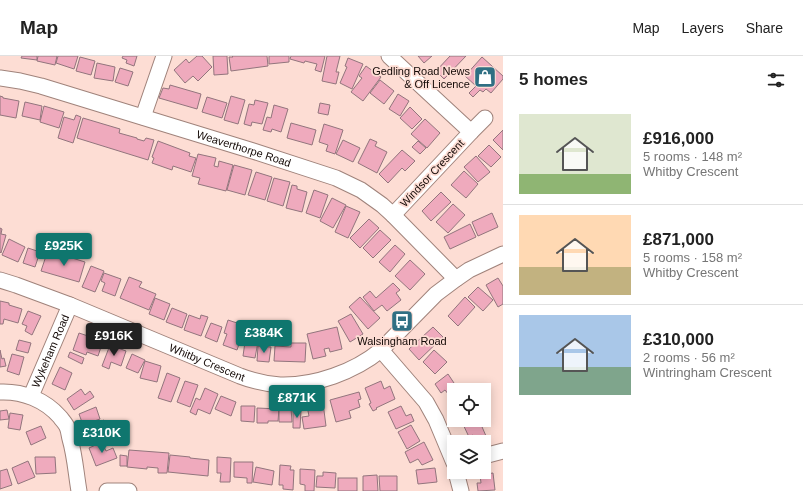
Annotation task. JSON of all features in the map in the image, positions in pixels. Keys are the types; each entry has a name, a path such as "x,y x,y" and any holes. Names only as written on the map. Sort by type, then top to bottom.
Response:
{"street":[{"path":"143,117 164,56"},
{"name":"Windsor Crescent","path":"389,56 471,132"},
{"name":"Weaverthorpe Road","path":"0,78 41,86 336,178 361,190 382,205 456,279"},
{"name":"Windsor Crescent","path":"393,215 485,118"},
{"name":"Whitby Crescent","path":"0,280 16,284 70,305 240,376 261,382 281,385 304,383 336,375 371,358 381,350 436,294 469,270 503,254"},
{"name":"Wykeham Road","path":"31,396 70,305"},
{"path":"381,350 426,402 436,420 447,446"},
{"path":"0,392 12,392 31,396 45,404 62,420 67,427 74,456 79,491"},
{"path":"491,455 503,452"},
{"path":"458,479 461,491"},
{"path":"107,491 129,491"}],"building":[{"path":"22,56 37,56 37,60 21,58"},
{"path":"38,56 57,56 55,65 37,61"},
{"path":"58,56 78,56 74,69 56,63"},
{"path":"123,56 137,56 134,66 126,63 127,60 122,58"},
{"path":"197,56 202,56 212,67 198,81 193,76 185,83 174,70 186,59 189,63"},
{"path":"213,56 227,56 228,74 214,75"},
{"path":"232,56 267,56 268,66 231,71 229,57 233,57"},
{"path":"269,56 289,56 289,62 269,64"},
{"path":"291,56 325,56 321,72 315,70 317,64 305,61 304,63 290,59"},
{"path":"327,56 340,56 336,72 339,72 336,84 322,81"},
{"path":"418,56 432,56 424,63"},
{"path":"450,56 466,56 444,79 436,71"},
{"path":"80,57 95,61 91,75 76,71"},
{"path":"482,57 503,76 503,79 491,93 486,89 483,92 480,90 473,97 469,93 476,86 465,76"},
{"path":"348,58 363,64 352,89 340,83 347,67 345,66"},
{"path":"97,63 115,67 113,81 94,78"},
{"path":"366,66 381,77 363,101 351,92 362,78 359,76"},
{"path":"120,68 133,72 128,86 115,82"},
{"path":"380,80 394,91 384,104 370,93"},
{"path":"170,85 201,94 197,109 159,98 163,88 169,89"},
{"path":"398,94 409,101 400,116 389,109"},
{"path":"0,96 19,101 16,118 0,115"},
{"path":"231,96 245,100 238,124 224,120"},
{"path":"207,97 227,103 222,118 202,112"},
{"path":"255,100 268,103 262,124 252,122 251,126 244,124 249,104 254,105"},
{"path":"25,102 42,106 40,120 22,116"},
{"path":"320,103 330,105 328,115 318,113"},
{"path":"274,105 288,109 281,132 272,129 271,132 263,130 267,117 271,118"},
{"path":"44,106 64,112 59,128 40,122"},
{"path":"410,107 422,119 412,129 400,118"},
{"path":"76,115 81,117 73,143 58,138 64,117 74,120"},
{"path":"83,118 120,129 119,133 137,139 144,141 146,138 154,140 148,160 77,138"},
{"path":"425,119 440,133 427,148 411,134"},
{"path":"291,123 316,130 312,145 287,138"},
{"path":"324,124 343,130 335,154 326,151 328,145 319,142"},
{"path":"503,130 503,150 493,140"},
{"path":"370,139 377,142 375,146 387,152 377,173 358,163"},
{"path":"343,140 360,148 353,162 336,154"},
{"path":"158,141 190,153 189,156 196,158 191,172 173,166 172,170 152,163 154,158 152,157"},
{"path":"418,141 426,148 420,154 412,147"},
{"path":"489,145 501,157 491,167 478,156"},
{"path":"402,150 415,161 405,171 402,168 388,183 379,174"},
{"path":"198,154 216,158 214,166 218,167 219,161 233,165 226,191 198,184 200,178 192,176"},
{"path":"476,156 490,172 478,182 464,167"},
{"path":"234,165 252,170 245,195 227,190"},
{"path":"464,171 478,184 466,198 451,185"},
{"path":"256,172 272,177 265,200 248,195"},
{"path":"274,178 290,182 283,206 267,201"},
{"path":"292,185 297,186 297,189 307,192 302,212 286,208"},
{"path":"314,190 328,195 320,218 306,213"},
{"path":"441,192 451,202 431,221 422,211"},
{"path":"332,198 346,205 333,228 320,221"},
{"path":"453,204 465,215 448,233 436,222"},
{"path":"346,206 360,212 348,238 335,232"},
{"path":"492,213 498,227 478,236 472,222"},
{"path":"369,219 379,228 360,248 350,238"},
{"path":"470,224 476,237 450,249 444,237"},
{"path":"0,228 2,229 1,234 6,235 1,253 0,252"},
{"path":"380,230 391,240 373,258 363,248"},
{"path":"9,239 25,247 18,262 2,255"},
{"path":"395,245 405,254 390,272 379,262"},
{"path":"28,248 40,252 35,267 23,263"},
{"path":"53,252 85,262 79,282 41,271 46,256 51,258"},
{"path":"410,260 425,274 410,290 395,276"},
{"path":"91,266 104,271 95,292 82,287"},
{"path":"104,273 121,279 115,296 102,291 105,283 101,281"},
{"path":"129,277 142,282 139,287 156,294 149,310 120,298"},
{"path":"498,278 503,286 503,304 498,307 486,285"},
{"path":"393,283 400,290 396,293 401,300 387,311 382,305 374,311 363,297 370,291 376,298"},
{"path":"478,287 493,300 483,311 468,297"},
{"path":"360,297 380,318 368,329 349,307"},
{"path":"465,297 475,307 458,326 448,316"},
{"path":"155,298 170,304 164,320 149,314"},
{"path":"0,301 22,309 18,323 4,319 3,324 0,324"},
{"path":"172,308 187,314 182,328 166,322"},
{"path":"28,311 41,316 32,335 25,331 27,326 22,324"},
{"path":"351,314 363,334 350,342 338,321"},
{"path":"189,315 200,319 201,315 208,317 201,336 184,330"},
{"path":"228,320 240,324 239,328 244,330 237,350 223,345 227,334 224,333"},
{"path":"211,323 222,327 217,342 205,337"},
{"path":"337,327 342,349 330,352 329,348 324,349 326,356 313,359 307,334"},
{"path":"433,327 443,337 419,360 409,349"},
{"path":"255,330 260,331 255,358 243,356 246,335 254,336"},
{"path":"79,333 103,341 98,356 87,352 86,355 73,350"},
{"path":"19,340 31,343 28,353 16,350"},
{"path":"291,343 306,343 305,362 274,361 275,346 291,347"},
{"path":"110,345 126,351 121,366 111,362 109,369 102,366"},
{"path":"258,346 271,347 269,362 257,361"},
{"path":"0,350 2,359 4,358 6,366 0,367"},
{"path":"434,350 447,362 435,374 423,362"},
{"path":"70,352 84,358 82,364 68,357"},
{"path":"12,354 24,357 19,375 7,371"},
{"path":"132,354 145,360 138,373 126,368"},
{"path":"145,361 161,366 157,382 140,378"},
{"path":"60,367 72,373 65,390 52,384"},
{"path":"167,373 180,378 171,402 158,398"},
{"path":"448,374 454,383 447,383 447,392 445,390 441,393 435,384"},
{"path":"185,381 198,385 190,407 177,402"},
{"path":"381,381 384,389 390,386 395,399 373,411 369,404 371,403 365,388"},
{"path":"205,388 218,394 210,414 198,409 196,415 190,412 196,398 200,400"},
{"path":"81,389 85,395 90,391 94,397 74,410 67,399"},
{"path":"359,392 361,399 358,400 360,407 349,411 351,418 336,422 330,400"},
{"path":"221,396 236,402 231,416 215,409"},
{"path":"323,403 326,426 304,429 302,417 309,416 307,406"},
{"path":"241,406 255,406 254,422 241,421"},
{"path":"401,406 406,416 411,414 414,421 396,429 388,412"},
{"path":"96,407 100,419 83,425 79,414"},
{"path":"257,408 279,409 278,421 257,423"},
{"path":"291,408 292,422 279,422 279,409"},
{"path":"7,410 9,419 0,420 0,411"},
{"path":"293,410 301,410 300,428 293,428"},
{"path":"10,413 23,415 20,430 8,428"},
{"path":"104,420 106,425 100,427 105,438 90,444 83,428"},
{"path":"411,425 420,441 407,449 398,432"},
{"path":"41,426 46,438 31,445 26,432"},
{"path":"464,427 482,427 486,435 473,435 468,435"},
{"path":"102,442 106,451 113,448 117,458 96,466 89,448"},
{"path":"424,442 433,460 422,465 418,459 410,463 405,452"},
{"path":"129,450 169,453 167,473 158,473 158,468 147,467 147,469 127,467"},
{"path":"120,455 127,456 127,466 120,466"},
{"path":"170,455 209,460 208,476 168,472"},
{"path":"35,457 55,457 56,473 36,474"},
{"path":"217,457 231,458 230,482 220,482 221,473 217,473"},
{"path":"28,461 35,477 18,484 12,468"},
{"path":"234,462 253,462 252,483 247,483 247,478 234,477"},
{"path":"280,465 291,466 290,470 294,470 293,490 283,489 283,485 279,485"},
{"path":"256,467 274,471 272,485 253,482"},
{"path":"435,468 437,482 418,484 416,470"},
{"path":"7,469 12,485 0,489 0,471"},
{"path":"300,469 315,470 314,491 305,491 305,485 300,484"},
{"path":"323,472 336,473 335,488 316,487 317,476 323,476"},
{"path":"491,473 493,473 495,490 478,491 477,483 481,483 480,479 491,479"},
{"path":"377,475 378,491 363,491 363,476"},
{"path":"379,476 397,476 397,491 380,491"},
{"path":"338,478 357,478 357,491 338,491"}],"place":[{"name":"Gedling Road News & Off Licence","path":"485,77"},
{"name":"Walsingham Road","path":"402,321"}]}
